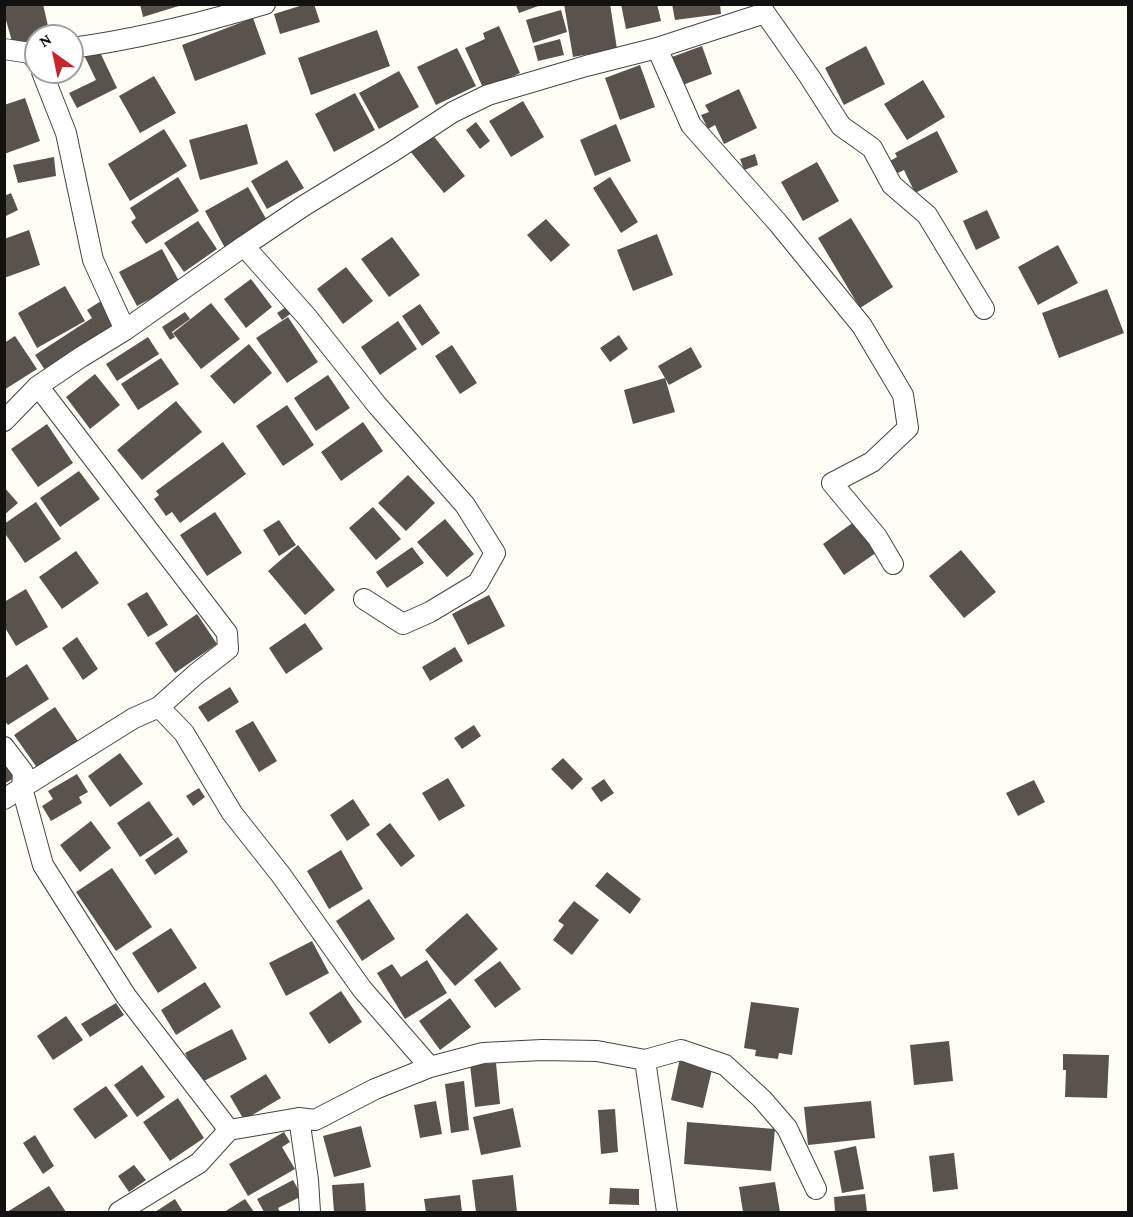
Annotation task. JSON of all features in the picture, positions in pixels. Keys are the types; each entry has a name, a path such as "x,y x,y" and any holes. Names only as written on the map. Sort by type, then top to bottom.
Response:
{"street":[{"path":"84,46 206,22 265,4"},
{"path":"4,421 38,386 125,330 304,205 453,112 488,95 657,48 765,13 841,126 872,148 892,184 927,215 984,309"},
{"path":"657,48 691,125 778,223 862,326 903,395 908,428 872,462 832,483 877,537 893,564"},
{"path":"4,49 24,53"},
{"path":"47,84 66,133 93,260 125,330"},
{"path":"244,246 307,317 377,405 465,505 495,553 478,583 430,612 403,624 364,599"},
{"path":"4,799 134,718 159,706 228,649 227,633 38,386"},
{"path":"159,706 184,734 232,813 281,874 362,989 430,1067"},
{"path":"4,747 23,772 22,788 43,865 126,996 229,1130"},
{"path":"119,1212 199,1163 229,1130 298,1118 315,1120 375,1089 430,1067 483,1053 542,1050 597,1051 645,1060 681,1050 725,1065 762,1099 787,1128 816,1189"},
{"path":"645,1060 667,1212"},
{"path":"298,1118 308,1180 310,1212"}],"building":[{"path":"4,4 43,4 48,24 24,24 24,42 13,45 4,13"},
{"path":"140,4 182,4 182,5 143,17"},
{"path":"306,4 314,4 320,22 280,34 274,14"},
{"path":"564,4 610,4 617,49 573,57"},
{"path":"621,4 657,4 661,21 626,29"},
{"path":"672,4 720,4 721,14 675,20"},
{"path":"516,5 541,5 519,13"},
{"path":"561,10 567,32 533,43 526,20"},
{"path":"253,18 266,54 195,81 182,45"},
{"path":"499,26 520,73 484,90 465,48 485,39 483,33"},
{"path":"377,30 390,66 311,95 298,58"},
{"path":"560,39 564,55 538,61 534,46"},
{"path":"702,46 712,74 680,86 669,58"},
{"path":"866,46 885,84 844,105 825,68"},
{"path":"98,48 117,88 77,108 69,93 96,80 84,55"},
{"path":"457,48 476,86 436,105 417,67"},
{"path":"640,65 655,107 620,120 605,78"},
{"path":"399,71 419,107 379,129 359,93"},
{"path":"154,76 176,113 140,133 119,96"},
{"path":"923,80 945,117 907,140 884,104"},
{"path":"739,89 757,128 724,144 715,125 708,129 701,115 709,112 705,105"},
{"path":"355,93 375,130 334,152 315,114"},
{"path":"25,98 40,141 4,154 4,105"},
{"path":"523,101 544,137 511,157 489,121"},
{"path":"476,122 490,141 480,149 466,130"},
{"path":"247,124 258,164 200,180 189,140"},
{"path":"616,124 631,161 595,176 580,140"},
{"path":"164,129 187,166 130,201 108,164"},
{"path":"937,131 958,172 915,193 904,170 896,174 890,161 897,157 895,153"},
{"path":"432,134 465,176 444,193 410,151"},
{"path":"755,154 758,165 744,170 740,159"},
{"path":"54,157 56,176 18,183 13,165"},
{"path":"287,160 304,188 267,209 251,181"},
{"path":"817,162 839,201 803,221 781,182"},
{"path":"178,177 199,211 146,244 131,222 136,218 130,208"},
{"path":"610,177 638,222 621,233 593,188"},
{"path":"248,187 269,224 225,248 205,211"},
{"path":"11,193 18,210 4,217 4,196"},
{"path":"987,210 1000,238 976,250 963,221"},
{"path":"851,218 893,287 860,308 818,238"},
{"path":"546,219 570,245 551,262 527,235"},
{"path":"198,221 217,249 184,272 164,243"},
{"path":"29,230 40,265 4,278 4,239"},
{"path":"657,234 673,275 633,291 617,250"},
{"path":"392,237 420,275 389,297 361,259"},
{"path":"1058,245 1078,283 1038,305 1018,267"},
{"path":"162,249 180,283 137,306 119,272"},
{"path":"346,267 373,301 343,324 317,289"},
{"path":"251,279 272,307 246,328 224,299"},
{"path":"65,286 85,321 37,348 18,313"},
{"path":"1107,289 1124,333 1059,358 1042,313"},
{"path":"101,301 116,324 45,370 35,355 92,318 87,310"},
{"path":"211,303 240,339 201,369 173,333"},
{"path":"420,304 440,333 422,346 402,316"},
{"path":"289,305 293,312 282,320 277,313"},
{"path":"185,312 190,319 172,332 170,329 175,337 170,340 162,327"},
{"path":"288,317 318,362 287,383 256,338"},
{"path":"398,321 417,349 380,375 361,347"},
{"path":"619,335 628,349 610,362 600,348"},
{"path":"15,336 37,369 4,390 4,343"},
{"path":"148,337 159,354 117,381 106,364"},
{"path":"249,344 272,373 234,404 210,376"},
{"path":"452,345 477,383 460,394 435,356"},
{"path":"691,347 702,367 669,385 658,366"},
{"path":"161,358 179,384 138,410 121,384"},
{"path":"95,374 120,405 90,429 66,397"},
{"path":"328,375 350,408 316,431 294,398"},
{"path":"665,378 675,412 633,424 624,390"},
{"path":"176,401 202,432 142,480 117,450"},
{"path":"287,405 314,445 283,466 256,426"},
{"path":"363,422 383,451 341,481 321,452"},
{"path":"47,424 73,463 38,487 11,449"},
{"path":"223,442 246,474 180,523 172,512 166,516 154,499 159,495 156,491"},
{"path":"79,471 100,499 60,527 40,498"},
{"path":"408,475 435,503 406,531 378,503"},
{"path":"4,487 18,503 4,515"},
{"path":"36,502 61,539 25,563 4,532 4,524"},
{"path":"373,507 401,539 376,560 349,528"},
{"path":"215,512 242,553 207,576 180,535"},
{"path":"445,519 474,554 447,577 417,542"},
{"path":"858,519 880,550 844,575 823,544"},
{"path":"279,520 296,545 279,556 263,530"},
{"path":"298,545 335,590 305,615 268,571"},
{"path":"412,547 424,563 387,588 376,572"},
{"path":"961,550 996,592 964,618 929,576"},
{"path":"76,551 99,583 62,609 39,577"},
{"path":"26,589 48,627 16,646 4,626 4,602"},
{"path":"147,592 168,625 148,637 127,604"},
{"path":"489,595 505,626 468,645 452,614"},
{"path":"197,614 217,644 175,673 155,643"},
{"path":"305,623 323,649 286,674 269,648"},
{"path":"77,637 98,669 83,680 62,648"},
{"path":"455,647 463,661 430,681 422,667"},
{"path":"27,664 49,699 8,725 4,720 4,679"},
{"path":"230,687 239,702 208,722 198,707"},
{"path":"55,707 78,741 38,769 14,735"},
{"path":"253,721 277,761 259,772 235,731"},
{"path":"474,725 481,736 462,749 454,738"},
{"path":"120,753 143,784 110,807 88,776"},
{"path":"563,758 583,779 572,790 551,769"},
{"path":"4,763 14,778 4,784"},
{"path":"77,774 88,792 79,797 82,803 51,821 42,806 53,799 48,791"},
{"path":"448,778 465,806 439,821 422,793"},
{"path":"604,779 614,793 601,802 591,788"},
{"path":"1034,780 1045,802 1018,816 1006,793"},
{"path":"199,788 205,797 193,806 186,796"},
{"path":"353,799 370,825 347,841 330,815"},
{"path":"149,801 173,835 140,857 117,823"},
{"path":"91,821 111,848 80,872 60,845"},
{"path":"390,823 415,856 401,867 376,834"},
{"path":"178,837 188,852 155,875 145,860"},
{"path":"341,850 363,889 329,909 307,871"},
{"path":"112,868 152,927 116,951 76,892"},
{"path":"607,872 641,899 630,914 595,886"},
{"path":"369,899 395,939 362,961 336,921"},
{"path":"574,901 599,920 572,955 553,940 564,925 558,921"},
{"path":"467,913 498,949 455,986 425,950"},
{"path":"171,928 197,968 158,993 132,953"},
{"path":"312,941 329,973 286,996 269,963"},
{"path":"427,960 447,993 405,1019 377,973 392,964 401,977"},
{"path":"500,961 521,989 495,1008 474,980"},
{"path":"205,982 221,1007 176,1035 161,1010"},
{"path":"341,991 362,1022 329,1044 309,1013"},
{"path":"450,998 471,1027 440,1050 419,1021"},
{"path":"751,1002 799,1008 792,1055 779,1053 778,1059 755,1056 756,1050 744,1048"},
{"path":"116,1003 124,1015 90,1037 81,1024"},
{"path":"66,1016 83,1040 53,1060 37,1036"},
{"path":"232,1029 247,1059 200,1083 185,1053"},
{"path":"949,1041 953,1081 914,1085 910,1045"},
{"path":"1063,1054 1109,1055 1107,1098 1065,1097 1066,1070 1063,1070"},
{"path":"680,1058 713,1065 703,1108 671,1100"},
{"path":"496,1063 500,1104 475,1107 470,1065"},
{"path":"142,1065 165,1097 137,1117 114,1085"},
{"path":"266,1074 281,1098 244,1120 230,1096"},
{"path":"464,1081 469,1130 451,1133 445,1084"},
{"path":"106,1086 128,1116 95,1139 73,1109"},
{"path":"178,1098 204,1138 170,1161 143,1122"},
{"path":"436,1101 442,1134 420,1138 414,1105"},
{"path":"871,1101 875,1138 808,1145 804,1107"},
{"path":"513,1108 521,1147 481,1155 473,1117"},
{"path":"615,1109 618,1152 601,1154 598,1110"},
{"path":"687,1122 775,1129 771,1171 684,1164"},
{"path":"361,1126 371,1167 334,1177 323,1136"},
{"path":"284,1132 290,1142 282,1147 295,1169 248,1196 229,1164"},
{"path":"35,1135 54,1166 43,1174 23,1143"},
{"path":"856,1146 864,1189 842,1193 834,1151"},
{"path":"954,1153 958,1189 933,1192 929,1156"},
{"path":"134,1165 146,1180 129,1192 118,1176"},
{"path":"513,1175 517,1212 476,1212 472,1180"},
{"path":"293,1180 302,1196 278,1208 280,1212 264,1212 257,1199"},
{"path":"775,1182 780,1212 743,1212 739,1187"},
{"path":"364,1183 366,1212 334,1212 332,1185"},
{"path":"49,1186 66,1212 7,1212"},
{"path":"610,1188 639,1189 639,1205 609,1204"},
{"path":"865,1194 867,1212 835,1212 834,1197"},
{"path":"460,1195 462,1212 426,1212 424,1199"},
{"path":"175,1199 183,1212 155,1212"},
{"path":"245,1199 254,1212 224,1212"}]}
